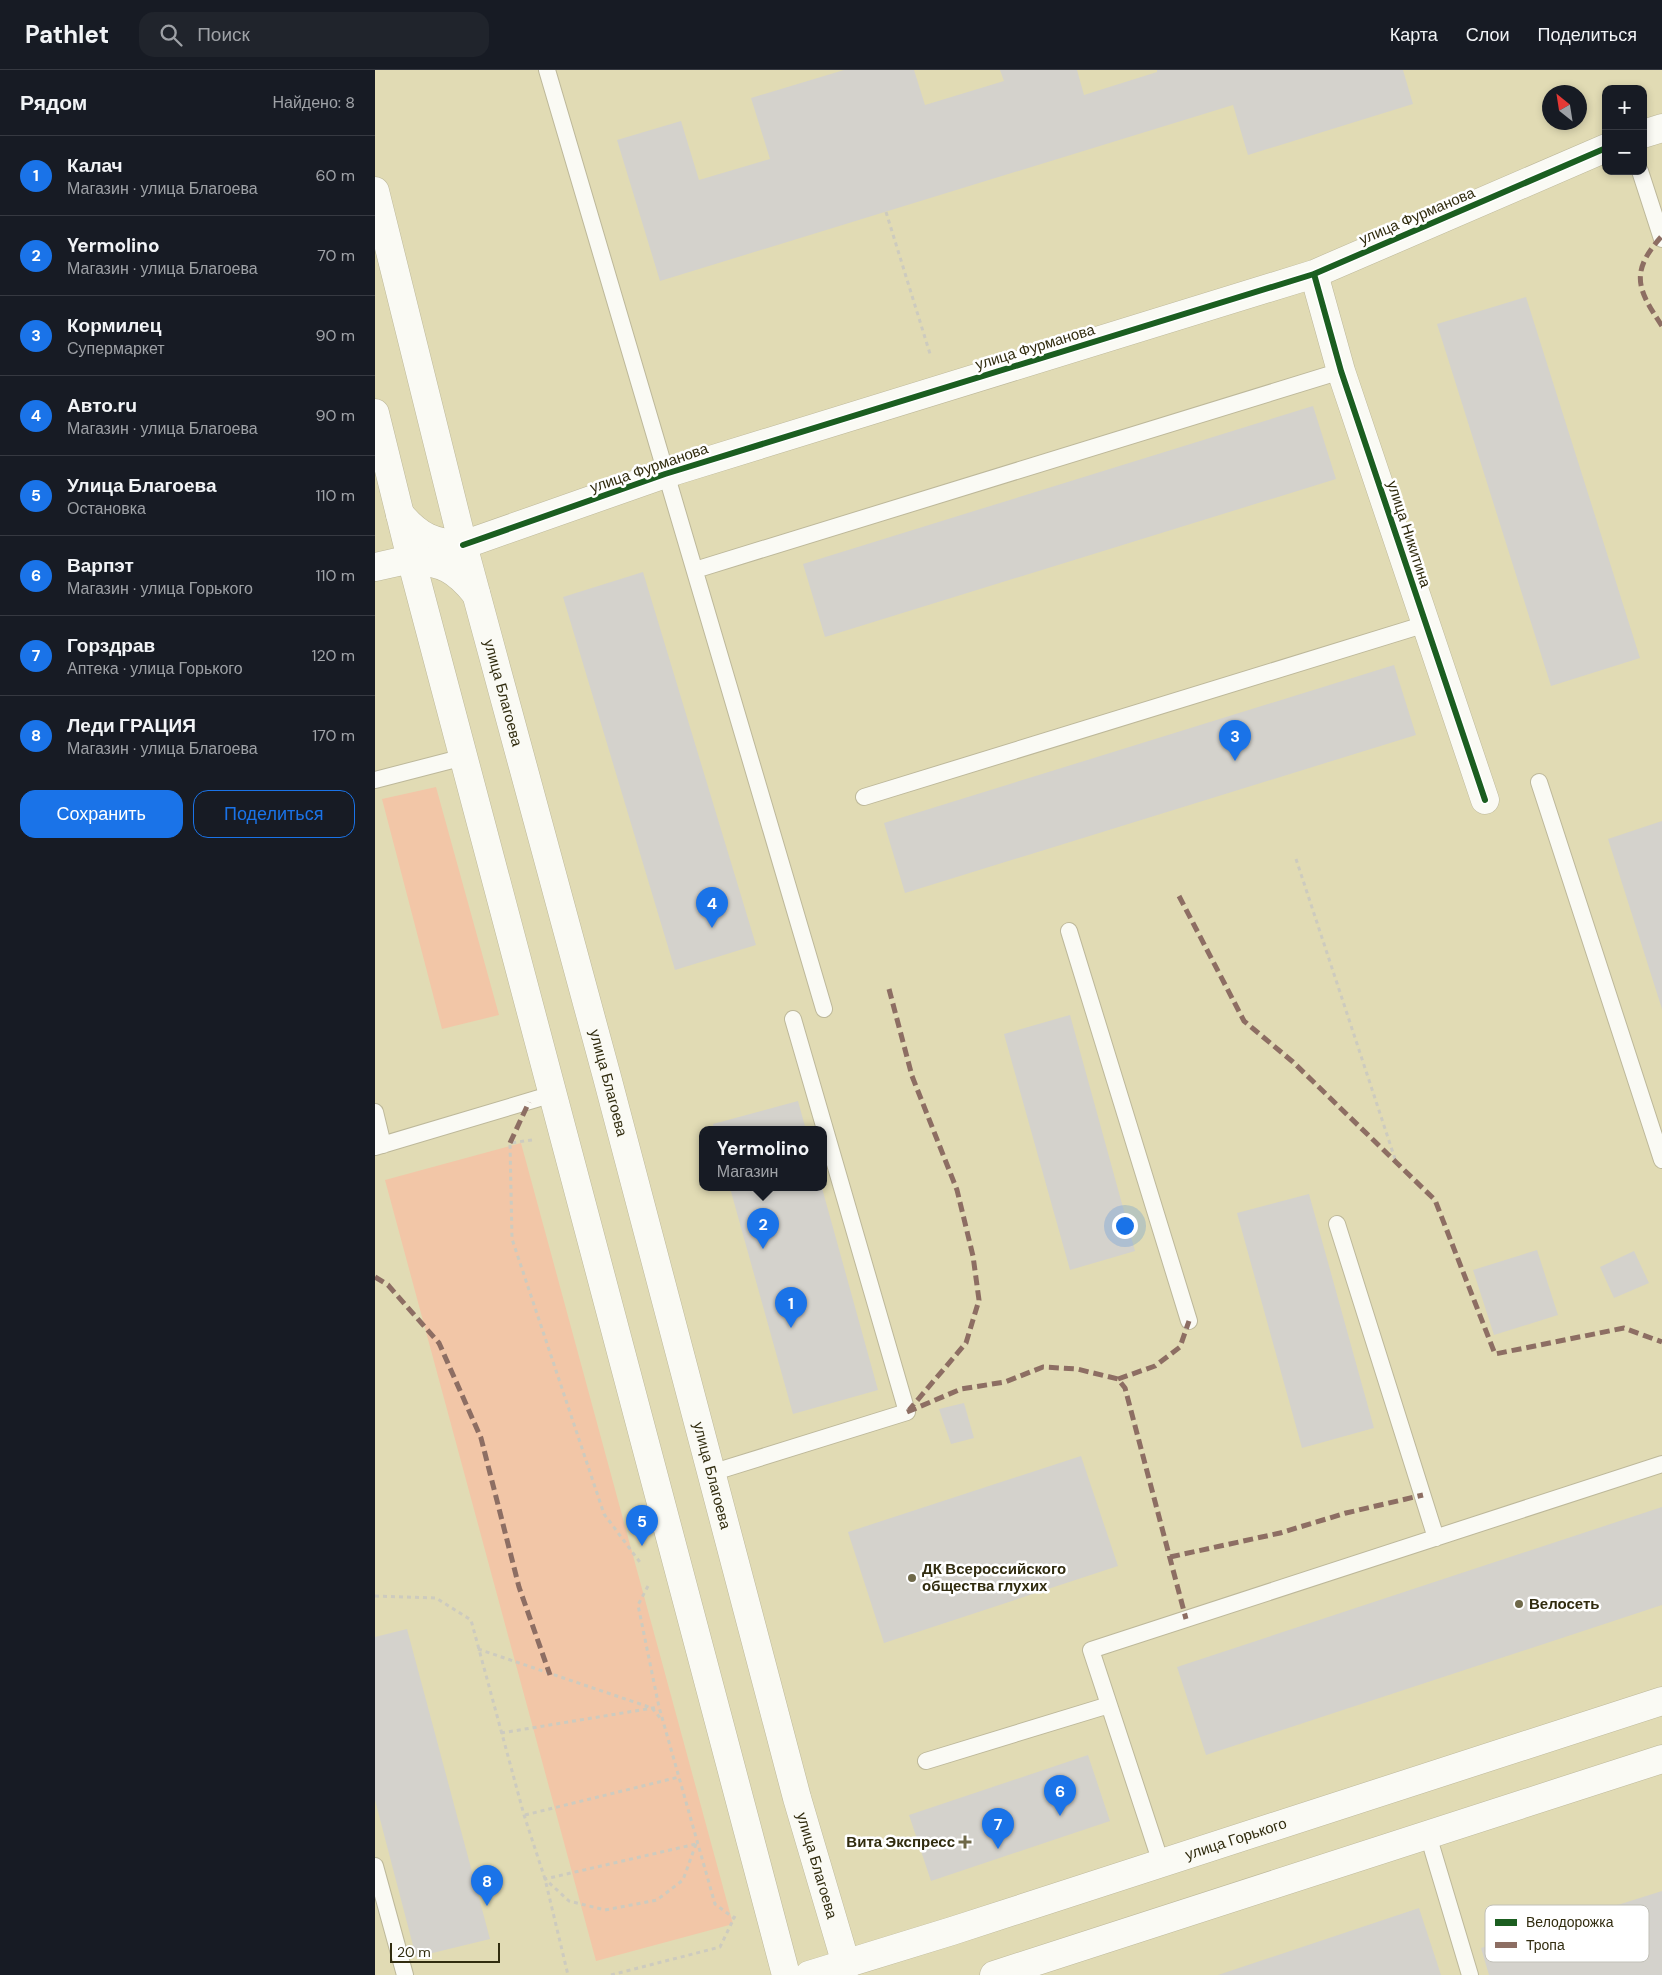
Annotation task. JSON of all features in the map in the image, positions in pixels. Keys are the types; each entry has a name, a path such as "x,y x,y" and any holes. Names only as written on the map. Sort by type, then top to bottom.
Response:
{"main road":[{"path":"1647,133 1662,128"},
{"name":"улица Фурманова","path":"463,545 665,474 1314,274 1602,150"},
{"name":"улица Благоева","path":"375,191 463,545 808,1840 845,1970"},
{"name":"улица Никитина","path":"1314,274 1341,371 1485,800"},
{"path":"375,413 411,559 785,1975"},
{"path":"400,514 412,529 427,537 442,543 463,545"},
{"path":"375,567 411,559 433,561 450,568 465,580 477,595"},
{"name":"улица Горького","path":"809,1975 845,1970 1161,1863 1662,1700"},
{"path":"994,1975 1662,1759"}],"lane":[{"path":"547,70 824,1009"},
{"path":"1641,175 1662,239"},
{"path":"695,570 1341,371"},
{"path":"864,797 1426,624"},
{"path":"375,780 464,757"},
{"path":"1539,782 1662,1160"},
{"path":"1069,931 1189,1320"},
{"path":"793,1019 824,1126"},
{"path":"375,1112 379,1146 553,1094"},
{"path":"711,1473 907,1412 827,1136"},
{"path":"1337,1224 1436,1538"},
{"path":"1161,1863 1091,1650 1662,1464"},
{"path":"926,1761 1109,1705"},
{"path":"1428,1835 1470,1975"},
{"path":"375,1866 405,1975"}],"path":[{"path":"886,212 942,388"},
{"path":"1296,859 1396,1162"},
{"path":"537,1139 510,1143 512,1239 604,1514 647,1572"},
{"path":"611,1975 720,1947 735,1919 715,1904 696,1844 659,1706 638,1605 652,1579"},
{"path":"375,1596 436,1598 471,1620 524,1815 545,1879 568,1975"},
{"path":"478,1649 652,1708 663,1721"},
{"path":"501,1733 659,1706"},
{"path":"524,1815 679,1778"},
{"path":"545,1879 696,1844"},
{"path":"545,1879 569,1901 605,1910 657,1900 683,1880 696,1844"}],"shaded area":[{"path":"436,787 499,1015 442,1029 382,799"},
{"path":"521,1143 733,1924 596,1961 385,1180"}],"building":[{"path":"844,70 914,70 925,105 1004,81 1000,70 1077,70 1084,95 1157,72 1157,70 1403,70 1413,104 1248,155 1233,105 660,281 617,140 681,121 699,180 770,159 751,98"},
{"path":"1526,297 1640,658 1551,686 1437,324"},
{"path":"1313,406 1336,479 825,637 803,564"},
{"path":"643,572 756,945 675,970 563,597"},
{"path":"1394,665 1416,735 905,893 884,823"},
{"path":"1662,821 1662,1009 1608,839"},
{"path":"1070,1015 1135,1251 1070,1270 1004,1034"},
{"path":"798,1101 805,1126 713,1126 713,1124"},
{"path":"731,1191 823,1191 878,1390 793,1414"},
{"path":"1309,1194 1374,1428 1302,1448 1237,1213"},
{"path":"1537,1250 1558,1315 1494,1335 1473,1270"},
{"path":"1634,1251 1649,1283 1614,1298 1600,1267"},
{"path":"964,1403 974,1438 951,1444 939,1409"},
{"path":"1081,1456 1118,1566 884,1643 848,1532"},
{"path":"1662,1507 1662,1605 1206,1755 1177,1667"},
{"path":"407,1629 490,1939 416,1957 375,1800 375,1637"},
{"path":"1088,1755 1110,1821 931,1881 909,1815"},
{"path":"1662,1891 1662,1975 1489,1975 1485,1962 1649,1962 1649,1905 1618,1905"},
{"path":"1419,1908 1441,1975 1218,1975"},
{"path":"1485,1947 1485,1962 1481,1948"}],"marked path":[{"path":"1661,237 1644,261 1641,271 1641,282 1647,302 1662,326"},
{"path":"1179,896 1244,1021 1293,1062 1435,1200 1495,1354 1624,1328 1662,1342"},
{"path":"889,989 912,1076 957,1190 973,1256 979,1300 966,1343 909,1410"},
{"path":"510,1143 529,1102"},
{"path":"375,1277 388,1285 439,1343 481,1438 519,1587 550,1675"},
{"path":"1118,1379 1155,1366 1180,1347 1189,1321"},
{"path":"907,1412 961,1389 1005,1382 1043,1367 1077,1369 1118,1379 1125,1388 1186,1619"},
{"path":"1170,1557 1280,1533 1346,1513 1423,1495"}],"cycle path":[{"path":"463,545 665,474 1314,274 1602,150"},
{"path":"1314,274 1341,371 1485,800"}],"place":[{"name":"Кормилец","path":"1235,761"},
{"name":"Авто.ru","path":"712,928"},
{"name":"Yermolino","path":"763,1249"},
{"name":"Калач","path":"791,1328"},
{"name":"Улица Благоева","path":"642,1546"},
{"name":"ДК Всероссийского общества глухих","path":"912,1578"},
{"name":"Велосеть","path":"1519,1604"},
{"name":"Варпэт","path":"1060,1816"},
{"name":"Вита Экспресс","path":"965,1842"},
{"name":"Горздрав","path":"998,1849"},
{"name":"Леди ГРАЦИЯ","path":"487,1906"}]}
